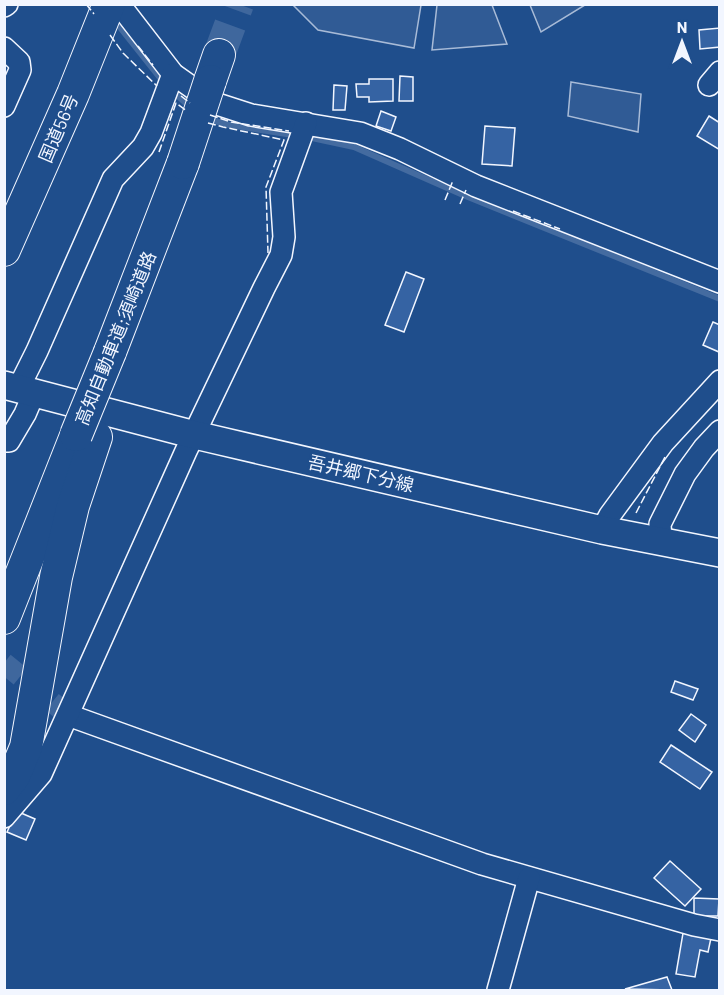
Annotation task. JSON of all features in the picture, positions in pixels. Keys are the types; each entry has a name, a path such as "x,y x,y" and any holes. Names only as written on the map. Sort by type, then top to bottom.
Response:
{"highway":[{"name":"国道56号","path":"4,250 73,94 109,4"},
{"path":"4,789 14,776 26,747 56,577 74,506 86,436 117,354 214,68"},
{"name":"高知自動車道;須崎道路","path":"4,618 86,436"}],"main road":[{"name":"吾井郷下分線","path":"19,389 195,435 602,530 720,553"}],"street":[{"path":"119,4 173,74 214,103 251,115 360,134 400,149 476,186 720,282"},
{"path":"4,48 19,62 20,70 4,106"},
{"path":"4,441 9,441 25,414 19,389 113,179 143,147 151,133 173,74"},
{"path":"4,817 40,774 195,435 264,288 282,255 284,237 281,192 306,123"},
{"path":"602,530 610,515 663,443 720,381"},
{"path":"661,541 660,524 685,474 720,431"},
{"path":"68,715 482,864 720,930"},
{"path":"498,990 529,878"}],"shaded area":[{"path":"293,5 421,5 414,48 318,30"},
{"path":"437,5 492,5 507,44 432,50"},
{"path":"530,5 585,5 541,32"},
{"path":"571,82 641,94 638,132 568,116"}],"building":[{"path":"720,28 720,47 700,49 699,30"},
{"path":"400,76 413,77 413,101 399,101"},
{"path":"369,79 393,79 393,101 369,102 369,97 357,97 356,84 369,84"},
{"path":"334,85 347,86 345,110 333,110"},
{"path":"381,111 396,117 391,131 376,126"},
{"path":"709,116 720,123 720,150 697,136"},
{"path":"485,126 515,128 512,166 482,164"},
{"path":"406,272 424,279 404,332 385,325"},
{"path":"713,322 720,325 719,352 703,345"},
{"path":"675,681 698,689 693,700 671,692"},
{"path":"691,714 706,725 695,742 679,730"},
{"path":"671,745 712,772 700,789 660,762"},
{"path":"21,813 35,819 26,840 7,832 14,817"},
{"path":"670,861 701,889 685,906 654,878"},
{"path":"694,898 719,899 718,916 694,916"},
{"path":"683,933 711,938 708,952 700,950 695,977 676,974"},
{"path":"667,977 672,990 625,989"}],"waterway":[{"path":"114,20 160,78"},
{"path":"179,97 192,109"},
{"path":"208,119 229,125 293,135"},
{"path":"312,138 354,147 463,195 720,299"}],"tunnel":[{"path":"219,55 238,4"},
{"path":"4,663 68,715"}],"fence":[{"path":"86,4 94,14"},
{"path":"110,35 123,53 157,86"},
{"path":"138,46 153,65"},
{"path":"181,96 190,103"},
{"path":"159,152 176,103 187,111"},
{"path":"210,115 231,122 289,131"},
{"path":"208,123 284,140 266,187 268,253"},
{"path":"445,200 452,183 450,182"},
{"path":"460,204 466,190"},
{"path":"513,211 560,229"},
{"path":"636,513 666,455"}]}
